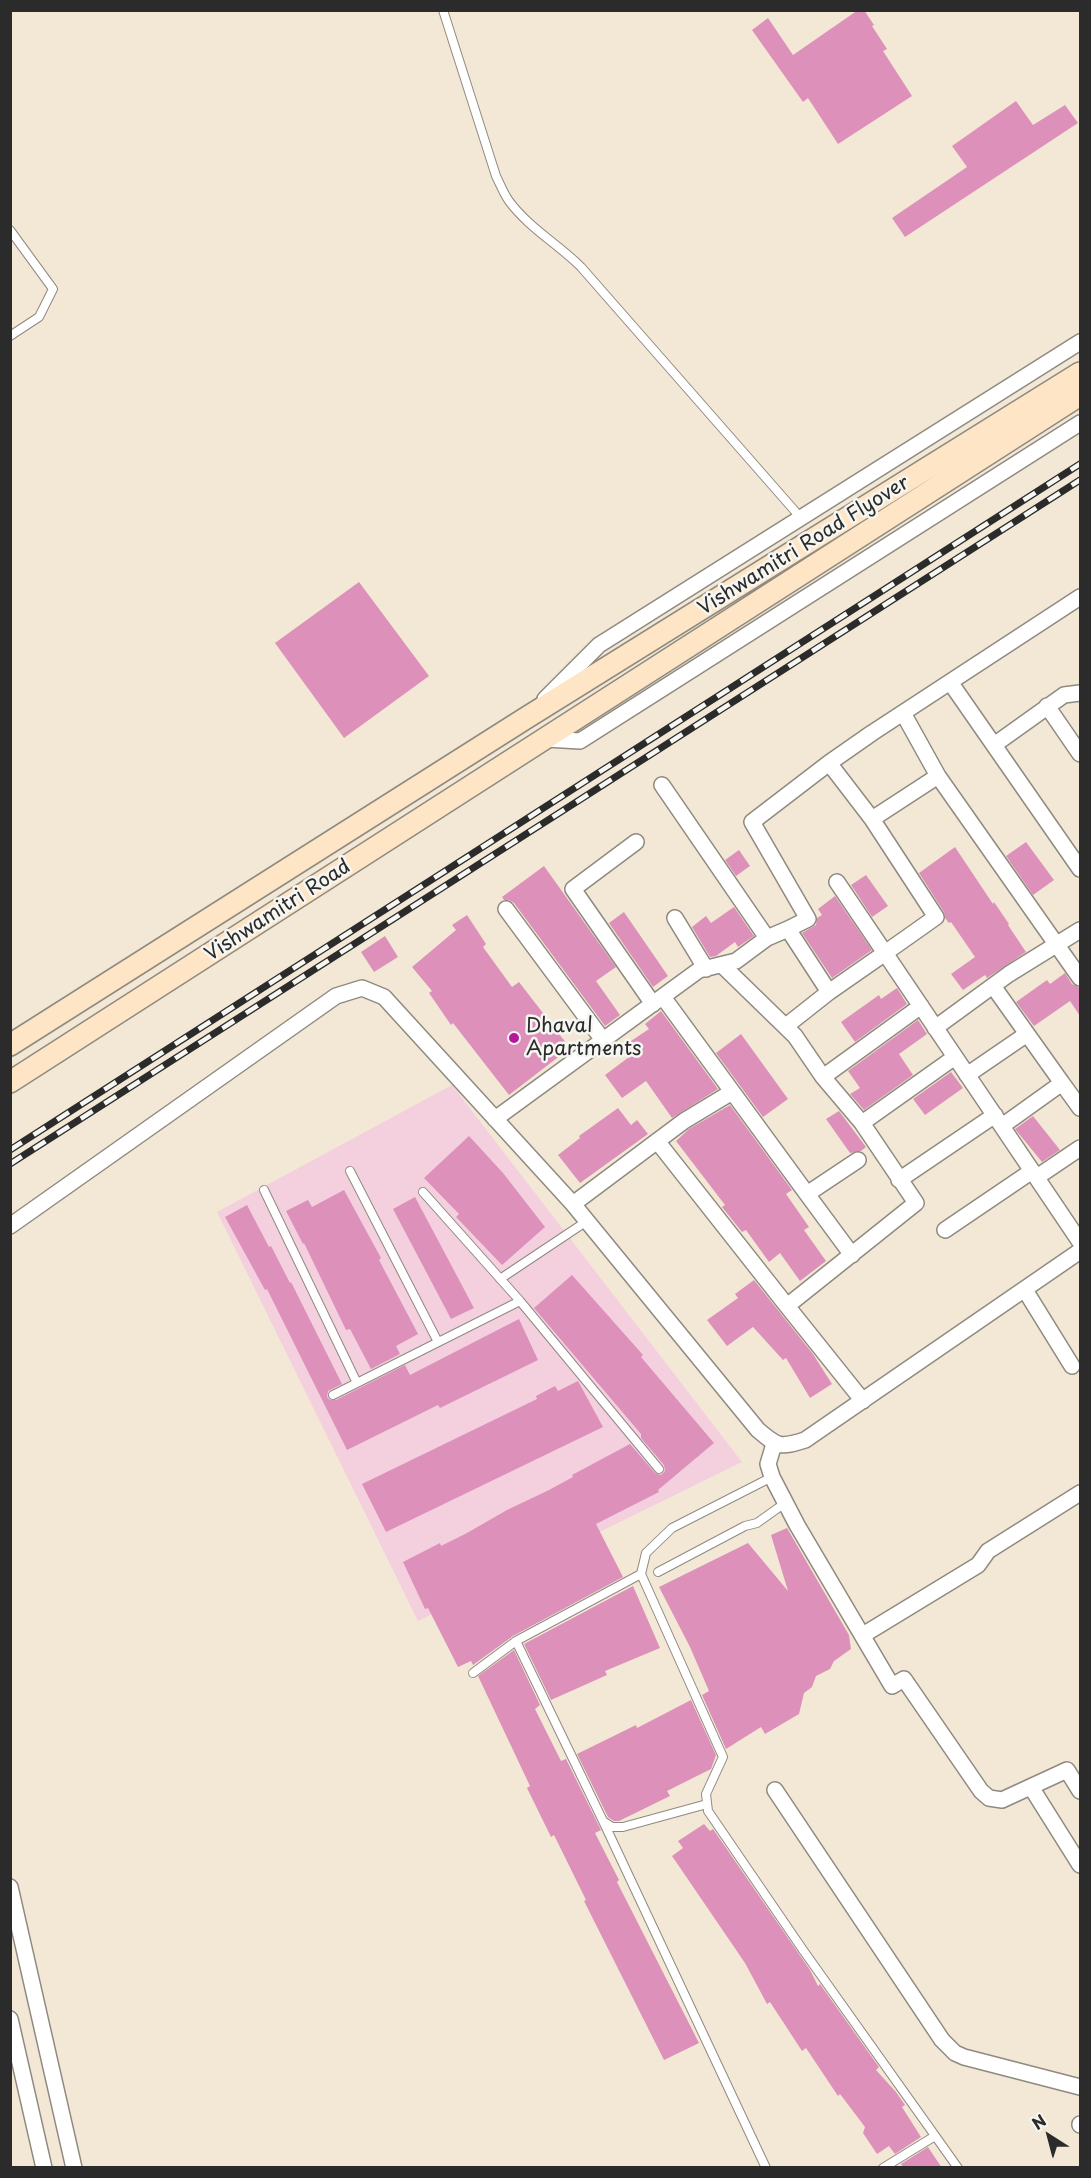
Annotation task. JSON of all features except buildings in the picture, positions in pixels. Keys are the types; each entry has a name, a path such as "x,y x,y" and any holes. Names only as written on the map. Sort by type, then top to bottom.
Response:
{"main road":[{"name":"Vishwamitri Road Flyover","path":"526,718 1080,373"},
{"name":"Vishwamitri Road Flyover","path":"546,740 1080,395"},
{"name":"Vishwamitri Road","path":"10,1045 526,718"},
{"name":"Vishwamitri Road","path":"10,1082 546,740"}],"street":[{"path":"526,718 599,645 1080,342"},
{"path":"546,740 580,741 1080,423"},
{"path":"495,1119 699,970 736,961 767,938 808,919 752,822 829,763 1080,597"},
{"path":"950,682 1080,869"},
{"path":"994,745 1064,694 1080,693"},
{"path":"1047,706 1080,754"},
{"path":"903,713 938,776 1080,978"},
{"path":"786,1026 936,916 872,819 829,763"},
{"path":"872,819 938,776"},
{"path":"662,785 767,938"},
{"path":"636,842 573,889 732,1092 852,1256"},
{"path":"837,882 1080,1242"},
{"path":"506,909 603,1040"},
{"path":"675,918 714,967 795,1036 823,1077 862,1123 916,1203 787,1306"},
{"path":"788,929 830,992"},
{"path":"936,1028 993,986 1080,930"},
{"path":"993,986 1080,1108"},
{"path":"10,1226 336,996 362,988 384,997 573,1204 758,1430 774,1444 789,1445 805,1440 1080,1251"},
{"path":"823,1077 921,1006"},
{"path":"967,1075 1027,1034"},
{"path":"862,1123 955,1057"},
{"path":"899,1180 1062,1083"},
{"path":"573,1204 684,1121 732,1092"},
{"path":"657,1141 863,1401"},
{"path":"945,1230 1080,1148"},
{"path":"807,1194 858,1160"},
{"path":"1025,1290 1072,1366"},
{"path":"774,1444 768,1464 772,1477 892,1686 904,1679 981,1791 989,1798 1002,1800 1067,1770 1080,1791"},
{"path":"863,1635 978,1565 988,1551 1080,1493"},
{"path":"1031,1787 1080,1865"},
{"path":"775,1790 942,2040 949,2047 964,2057 1080,2087"},
{"path":"10,1887 74,2168"},
{"path":"10,2019 44,2168"}],"lane":[{"path":"443,10 496,176 509,201 529,222 581,267 802,519"},
{"path":"10,230 53,289 39,317 10,336"},
{"path":"350,1171 438,1342"},
{"path":"264,1190 357,1383"},
{"path":"423,1192 519,1301 659,1469"},
{"path":"500,1279 587,1221"},
{"path":"333,1395 519,1301"},
{"path":"772,1477 672,1528 646,1553 641,1575 723,1757 706,1794 708,1811 803,1950 958,2168"},
{"path":"658,1572 745,1526 757,1522 785,1503"},
{"path":"473,1673 516,1641 641,1575"},
{"path":"516,1641 765,2168"},
{"path":"603,1821 612,1827 623,1827 707,1804"},
{"path":"883,2168 935,2136"}],"shaded area":[{"path":"452,1085 742,1462 418,1621 217,1212"}],"railway":[{"path":"10,1150 1080,464"},
{"path":"10,1164 1080,480"}],"place":[{"name":"Dhaval Apartments","path":"514,1038"}]}
